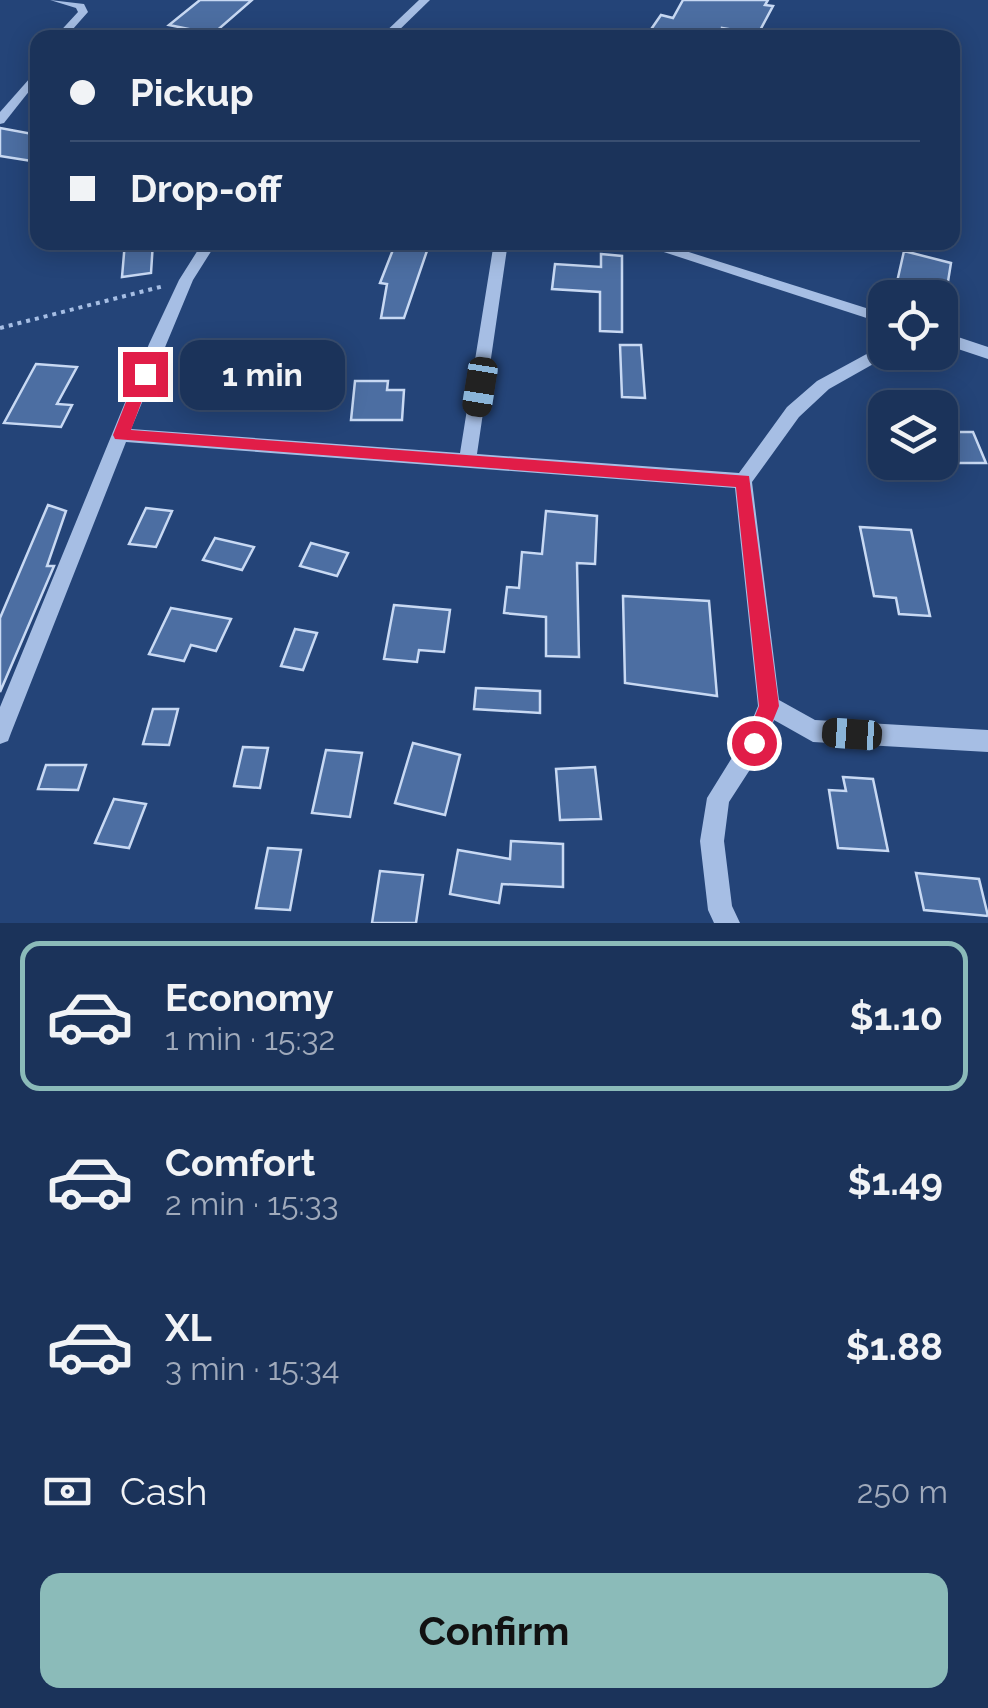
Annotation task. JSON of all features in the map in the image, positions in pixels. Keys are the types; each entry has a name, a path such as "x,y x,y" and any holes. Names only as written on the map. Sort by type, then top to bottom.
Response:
{"street":[{"path":"55,0 80,6 83,12"},
{"path":"66,30 99,0"},
{"path":"393,30 425,0"},
{"path":"0,120 30,82"},
{"path":"0,733 186,280 205,250"},
{"path":"468,459 501,250"},
{"path":"665,250 868,314"},
{"path":"958,344 988,354"},
{"path":"728,923 720,910 712,841 718,798 754,743 769,706 744,481 794,412 824,385 868,360"},
{"path":"121,435 744,481"},
{"path":"769,706 813,731 988,741"}],"path":[{"path":"0,328 186,280"}],"building":[{"path":"200,0 252,0 218,30 169,25"},
{"path":"683,0 768,0 765,5 773,6 760,30 651,30 661,15 673,18"},
{"path":"0,128 30,134 30,161 0,156"},
{"path":"124,250 152,250 151,273 122,277"},
{"path":"393,250 427,250 404,318 381,318 387,284 380,283"},
{"path":"904,251 951,263 948,280 897,280"},
{"path":"601,254 622,256 622,332 600,331 600,292 552,289 555,264 601,267"},
{"path":"620,345 641,345 645,398 622,397"},
{"path":"36,364 77,367 57,404 72,405 61,427 4,423"},
{"path":"355,381 388,381 387,390 404,390 402,420 351,420"},
{"path":"958,432 973,432 986,463 958,463"},
{"path":"48,505 66,511 47,566 54,566 0,692 0,618"},
{"path":"146,508 172,511 156,547 129,544"},
{"path":"546,511 597,516 595,564 577,563 579,657 546,656 546,617 504,613 507,587 519,588 522,552 542,554"},
{"path":"860,527 911,530 930,616 899,614 896,598 874,596"},
{"path":"215,538 254,547 242,570 203,560"},
{"path":"311,543 348,553 337,576 300,566"},
{"path":"623,596 709,601 717,696 625,683"},
{"path":"394,605 450,610 444,652 419,650 417,662 384,659"},
{"path":"171,608 231,619 216,651 191,645 184,661 149,654"},
{"path":"295,629 317,633 303,670 281,666"},
{"path":"476,688 540,691 540,713 474,709"},
{"path":"153,709 178,709 169,745 143,744"},
{"path":"413,743 460,755 445,815 395,803"},
{"path":"243,747 268,748 260,788 234,786"},
{"path":"326,750 362,753 350,817 312,813"},
{"path":"46,765 86,765 78,790 38,789"},
{"path":"595,767 601,819 560,820 556,769"},
{"path":"843,777 873,779 888,851 838,848 829,790 846,791"},
{"path":"114,799 146,804 129,848 95,843"},
{"path":"511,841 563,844 563,887 502,884 499,903 450,894 458,850 510,859"},
{"path":"268,848 301,850 290,910 256,908"},
{"path":"380,871 423,875 416,923 372,923"},
{"path":"916,873 979,879 988,916 924,910"}],"route":[{"path":"145,374 121,435 744,481 769,706 754,743"}]}
